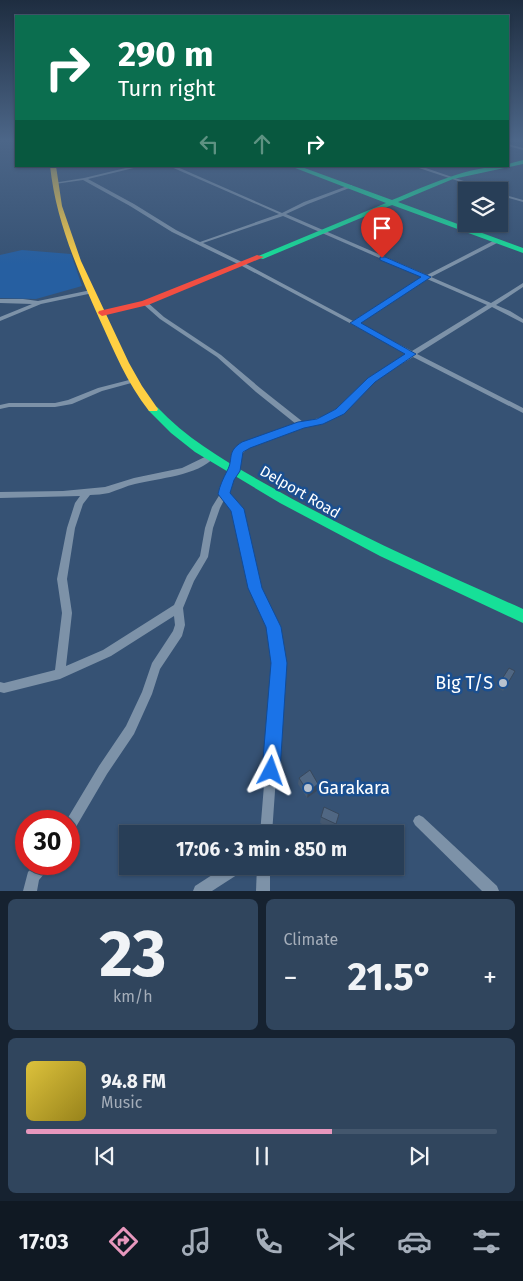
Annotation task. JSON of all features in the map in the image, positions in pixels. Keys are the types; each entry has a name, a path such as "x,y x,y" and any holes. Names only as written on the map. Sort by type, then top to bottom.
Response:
{"street":[{"path":"55,183 78,181"},
{"path":"85,181 132,205 169,228 244,265 523,411"},
{"path":"204,181 489,304 523,321"},
{"path":"335,181 523,251"},
{"path":"102,313 145,303 244,265 445,181"},
{"name":"Delport Road","path":"55,183 65,236 102,313 118,353 133,381 164,421 211,457 318,520 523,616"},
{"path":"200,243 281,215 306,202 350,186"},
{"path":"508,196 522,200"},
{"path":"354,323 427,277 497,241"},
{"path":"80,810 103,770 130,730 147,694 156,667 178,633 180,624 178,608 190,579 204,557 209,528 216,507 224,494 228,478 234,471 236,454 239,450 246,445 302,425 319,422 340,411 372,380 489,304 523,285"},
{"path":"0,319 39,303 91,292"},
{"path":"0,301 23,300 39,303"},
{"path":"145,303 162,318 219,356 302,425"},
{"path":"0,407 9,405 55,406 70,402 100,389 133,381"},
{"path":"0,495 52,495 102,491 133,482 166,476 189,468 211,457"},
{"path":"60,674 67,613 62,578 71,528 79,503 86,493"},
{"path":"224,494 237,509 255,588 274,627 279,663 267,825"},
{"path":"0,687 4,688 60,674 107,653 178,608"},
{"path":"419,821 492,891"},
{"path":"30,891 35,875"},
{"path":"200,891 224,875"},
{"path":"263,891 264,875"}],"shaded area":[{"path":"22,250 71,254 82,286 36,299 0,298 0,255"}],"building":[{"path":"509,668 515,671 508,683 502,679"},
{"path":"310,770 318,784 308,792 299,778"},
{"path":"324,807 339,814 336,824 321,817"}],"traffic: fast":[{"path":"332,181 523,251"},
{"path":"260,257 445,181"},
{"path":"153,409 199,449 284,500 385,552 523,616"}],"traffic: slow":[{"path":"54,181 64,224 77,261 124,363 144,398 153,409"}],"traffic: jam":[{"path":"102,313 145,303 260,257"}],"place":[{"name":"Big T/S","path":"503,683"},
{"name":"Garakara","path":"308,788"}],"route":[{"path":"271,771 279,663 274,627 255,588 237,509 224,494 228,478 234,471 236,454 239,450 246,445 302,425 319,422 340,411 372,380 412,354 354,323 427,277 382,258"}]}
